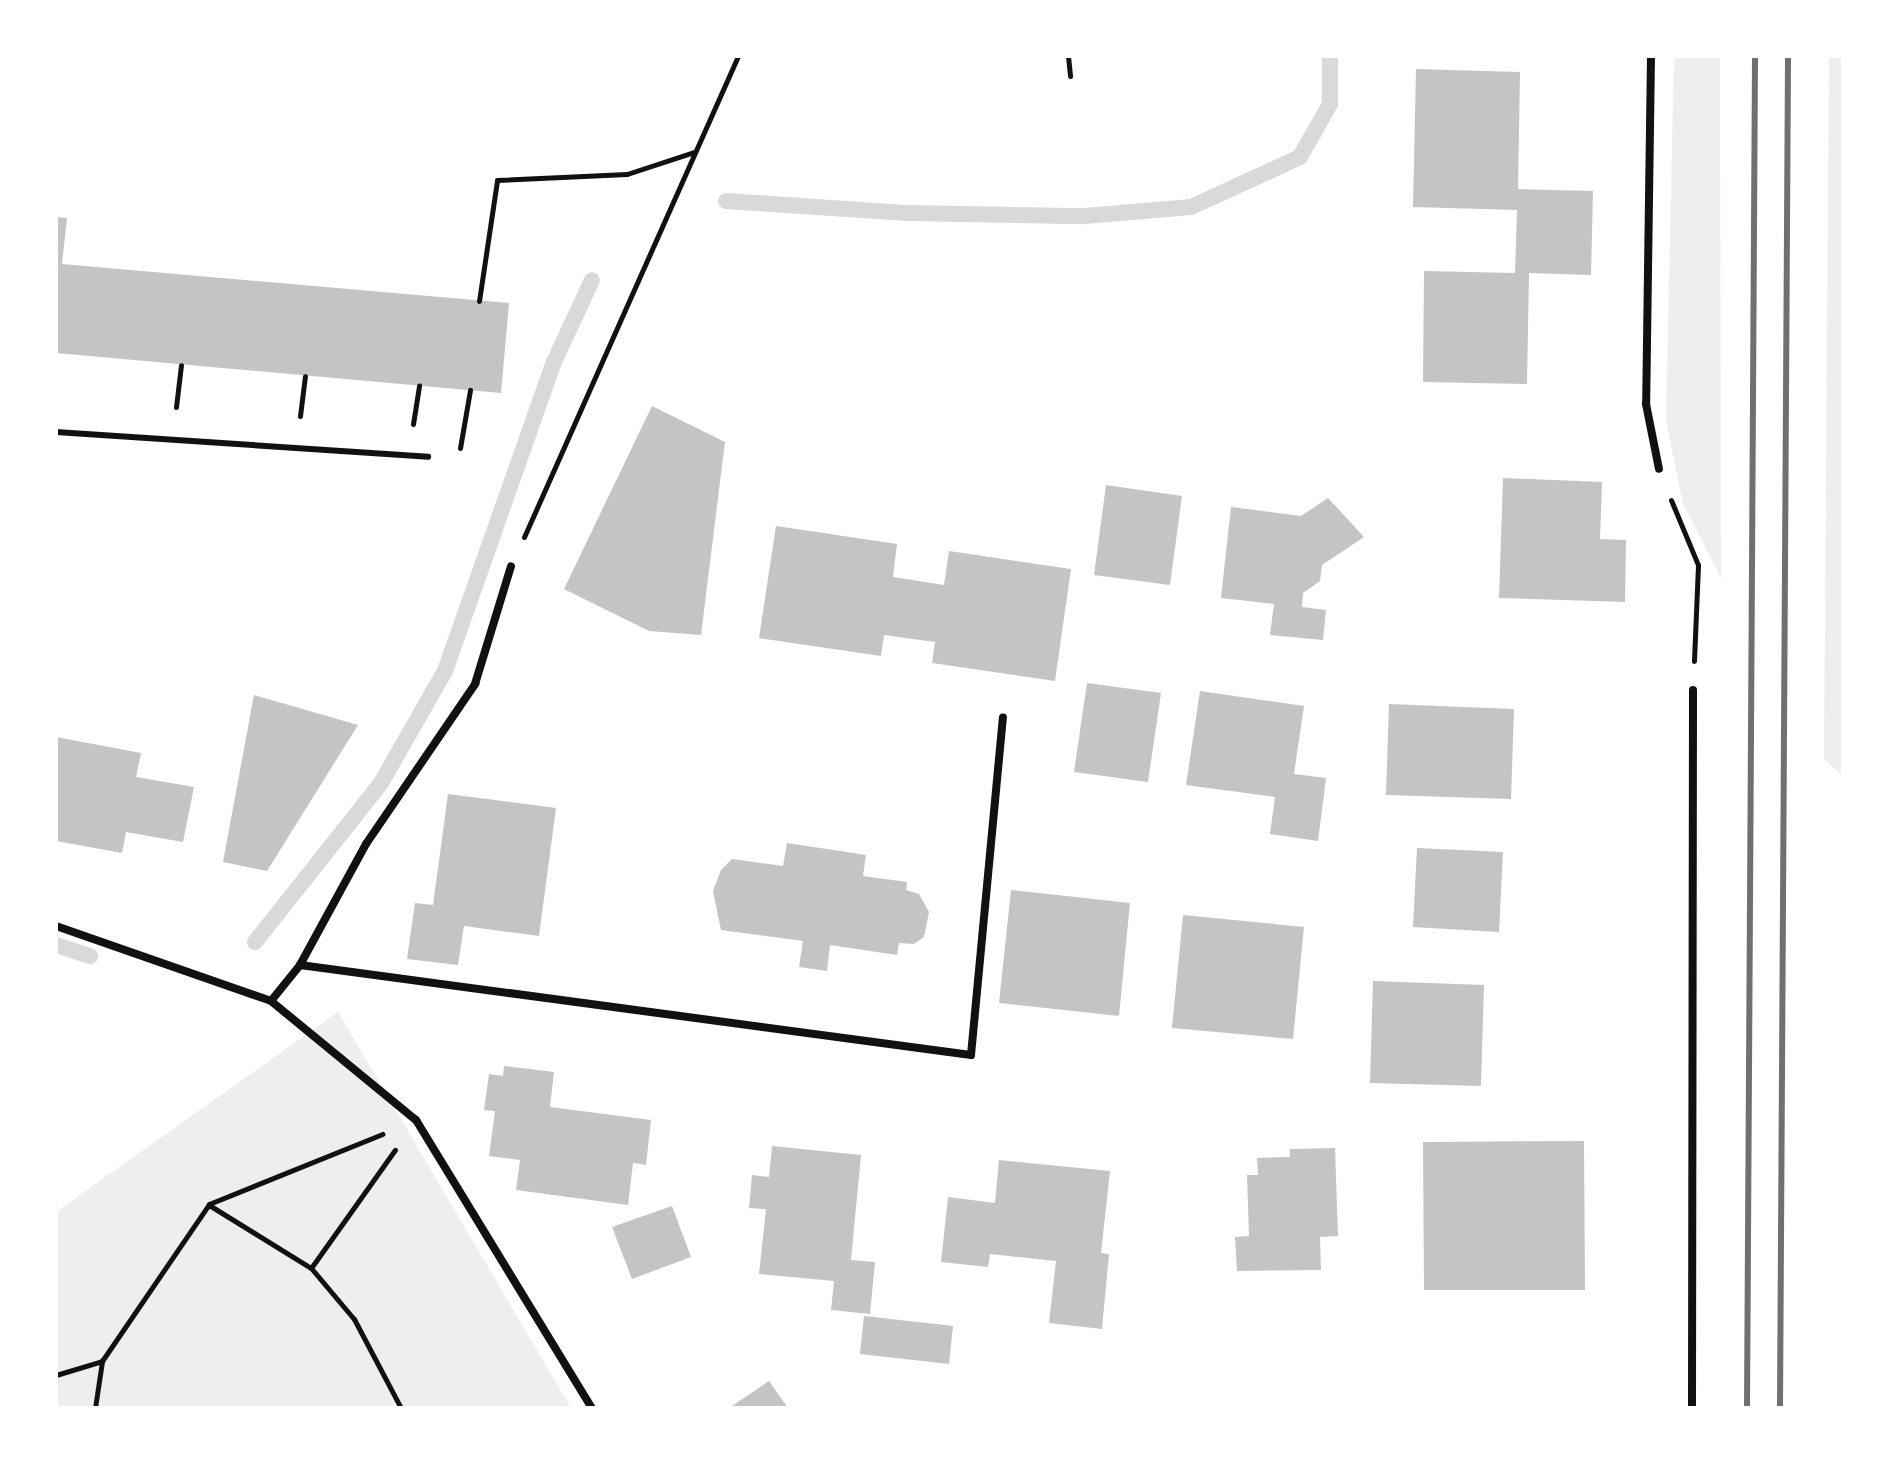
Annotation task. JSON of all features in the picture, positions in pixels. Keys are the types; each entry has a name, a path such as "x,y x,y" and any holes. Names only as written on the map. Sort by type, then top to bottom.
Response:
{"street":[{"path":"1651,56 1646,404 1659,469"},
{"path":"271,1001 300,965 366,844 475,684 511,566"},
{"path":"1692,1408 1693,690"},
{"path":"300,965 971,1055 1003,718"},
{"path":"56,926 271,1001 416,1120 592,1408"}],"lane":[{"path":"56,432 428,457"}],"path":[{"path":"511,566 738,56"},
{"path":"1068,56 1070,76"},
{"path":"479,301 497,180 627,174 695,152"},
{"path":"172,440 181,365"},
{"path":"428,457 460,449 470,390"},
{"path":"1659,469 1698,565 1693,690"},
{"path":"95,1408 102,1361 209,1204 416,1120"},
{"path":"311,1268 416,1120"},
{"path":"209,1204 311,1268 354,1319 401,1408"},
{"path":"56,1375 102,1361"}],"shaded area":[{"path":"1674,56 1720,56 1721,578 1683,504 1666,421"},
{"path":"1829,56 1843,56 1842,776 1824,759"},
{"path":"338,1012 571,1408 56,1408 56,1212"}],"building":[{"path":"1416,69 1520,72 1518,189 1593,191 1591,275 1529,273 1527,384 1423,382 1424,271 1515,273 1517,210 1413,207"},
{"path":"56,217 67,218 62,264 509,303 501,393 56,353"},
{"path":"652,406 725,442 701,635 649,631 564,589"},
{"path":"1503,478 1602,482 1600,539 1626,540 1625,602 1499,598"},
{"path":"1106,485 1182,496 1170,585 1094,575"},
{"path":"1328,498 1364,537 1322,565 1320,581 1303,593 1302,607 1326,610 1323,640 1270,635 1274,604 1221,598 1231,507 1301,516"},
{"path":"776,526 897,544 893,577 944,585 949,551 1071,569 1055,681 932,663 935,642 884,635 881,656 759,638"},
{"path":"1087,683 1161,693 1148,782 1074,772"},
{"path":"1200,691 1304,706 1294,774 1326,778 1318,841 1270,834 1275,797 1186,785"},
{"path":"254,695 358,725 267,871 223,862"},
{"path":"1389,704 1514,709 1511,799 1386,795"},
{"path":"56,737 141,753 136,777 194,787 183,842 126,832 122,853 56,841"},
{"path":"448,794 556,808 539,936 464,926 458,965 407,959 415,903 433,905"},
{"path":"787,843 866,855 863,876 907,882 906,890 919,894 929,912 924,937 914,944 899,943 897,955 830,945 827,971 799,967 803,941 721,930 713,891 721,870 732,859 783,866"},
{"path":"1417,848 1503,852 1499,932 1413,927"},
{"path":"1011,890 1130,903 1119,1016 999,1003"},
{"path":"1183,915 1304,927 1293,1039 1172,1028"},
{"path":"1373,981 1484,985 1481,1086 1370,1083"},
{"path":"504,1066 554,1072 550,1107 651,1120 646,1165 633,1163 628,1205 516,1190 520,1160 489,1156 495,1111 484,1110 489,1074 503,1076"},
{"path":"1584,1141 1585,1290 1424,1290 1423,1142"},
{"path":"772,1146 861,1155 851,1260 875,1262 870,1314 831,1310 834,1281 759,1274 766,1209 749,1208 752,1175 769,1177"},
{"path":"1335,1148 1338,1236 1320,1237 1321,1270 1237,1271 1235,1237 1249,1236 1247,1175 1258,1175 1257,1158 1290,1157 1290,1149"},
{"path":"999,1160 1110,1171 1101,1253 1109,1254 1102,1329 1049,1323 1056,1261 990,1254 988,1267 941,1262 948,1197 995,1203"},
{"path":"672,1206 691,1257 632,1279 612,1227"},
{"path":"864,1316 953,1326 949,1364 860,1354"},
{"path":"769,1381 788,1408 729,1408"}],"waterway":[{"path":"726,201 905,213 1085,216 1191,207 1300,157 1330,104 1330,56"},
{"path":"255,942 381,783 445,671 554,362 592,280"},
{"path":"56,945 90,956"}],"railway":[{"path":"1747,1408 1755,56"},
{"path":"1780,1408 1788,56"}]}
